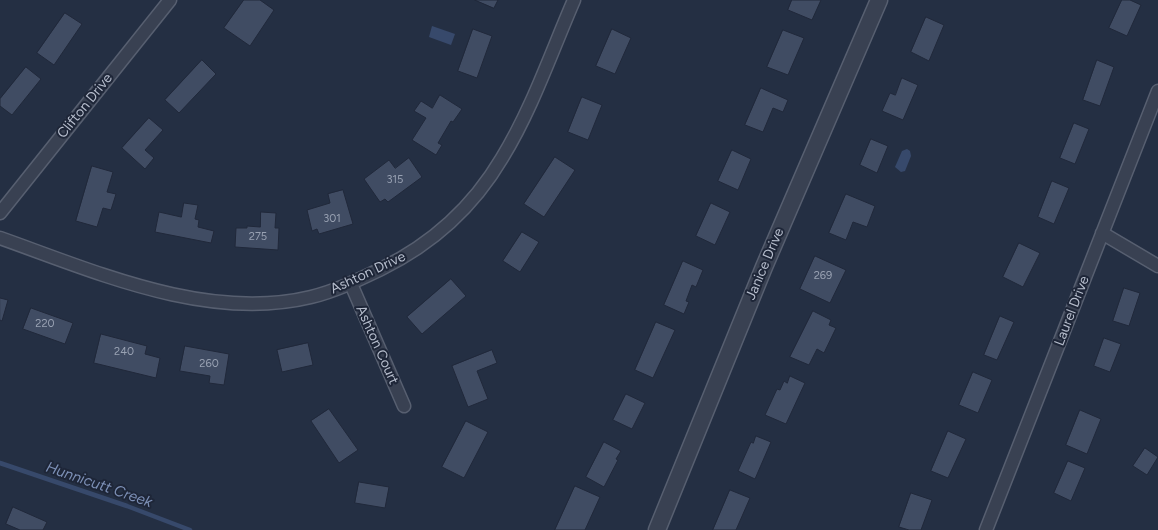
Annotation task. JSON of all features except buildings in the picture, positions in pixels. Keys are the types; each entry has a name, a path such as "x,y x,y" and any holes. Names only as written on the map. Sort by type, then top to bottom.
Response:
{"street":[{"name":"Clifton Drive","path":"0,212 170,0"},
{"name":"Ashton Drive","path":"0,238 111,278 202,300 246,303 289,301 311,297 351,284 405,258 455,219 473,200 502,159 517,132 574,0"},
{"name":"Janice Drive","path":"657,530 760,276 879,0"},
{"name":"Laurel Drive","path":"986,530 1158,91"},
{"path":"1102,233 1158,266"},
{"name":"Ashton Court","path":"351,284 404,406"}],"water":[{"path":"432,26 455,34 451,45 429,37"},
{"path":"907,149 910,151 911,156 905,171 901,172 895,167 902,151"}],"waterway":[{"name":"Hunnicutt Creek","path":"0,463 127,506 190,530"}]}
